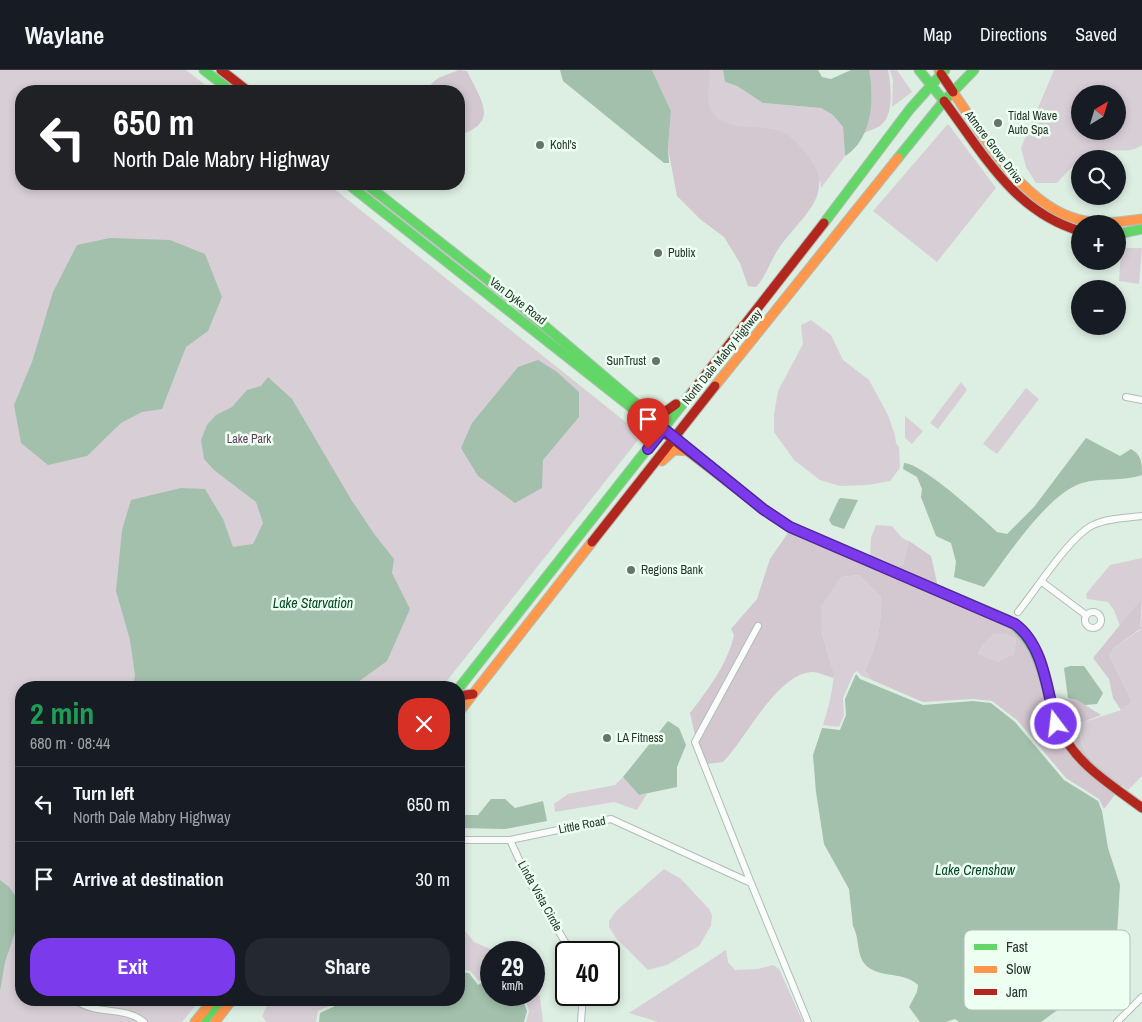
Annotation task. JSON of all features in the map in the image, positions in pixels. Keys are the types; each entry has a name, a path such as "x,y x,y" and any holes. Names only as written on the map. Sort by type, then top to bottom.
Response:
{"main road":[{"path":"204,70 223,85"},
{"path":"212,70 225,77 230,77"},
{"path":"221,70 240,85"},
{"name":"Atmore Grove Drive","path":"919,70 1018,198 1046,218 1071,228"},
{"name":"North Dale Mabry Highway","path":"465,704 673,438 944,101 974,70"},
{"name":"Atmore Grove Drive","path":"942,71 953,92 1018,181 1042,203 1062,214 1087,222 1115,224 1142,219"},
{"name":"North Dale Mabry Highway","path":"465,681 663,430 942,71"},
{"path":"820,255 817,250 819,240 874,164 877,153"},
{"name":"Van Dyke Road","path":"356,190 644,414"},
{"name":"Van Dyke Road","path":"374,190 520,306 663,430 763,509 790,527 1008,620 1022,629 1036,648 1056,724 1068,746 1079,758 1142,808"},
{"path":"1126,233 1142,230"},
{"path":"419,239 454,262 511,305 520,306"},
{"path":"720,380 724,369 762,317 760,306"},
{"path":"648,449 650,432 644,414 668,414 715,355 742,328"},
{"path":"465,694 475,691 488,680 666,456 674,450 690,451"},
{"path":"475,691 471,689 474,677 516,623 521,610"},
{"path":"195,1022 208,1006"},
{"path":"203,1022 219,1006"},
{"path":"215,1022 228,1006"}],"street":[{"path":"1126,397 1142,400"},
{"path":"1018,612 1074,540 1086,529 1108,520 1142,516"},
{"path":"1042,582 1086,615"},
{"path":"758,626 694,742 808,1022"},
{"name":"Little Road","path":"465,840 510,840 611,819 751,883"},
{"name":"Linda Vista Circle","path":"510,840 530,883 564,941"},
{"path":"1130,1008 1142,996"},
{"path":"85,1006 122,1011 136,1016 144,1022"},
{"path":"581,1022 582,1006"},
{"path":"1117,1022 1129,1010"}],"green space":[{"name":"Lake Park","path":"0,70 186,70 205,85 15,85 15,190 336,190 642,435 447,681 15,681 15,1006 195,1006 182,1022 0,1022"},
{"path":"661,70 723,70 725,82 737,86 763,103 821,108 833,115 843,127 845,156 821,188 820,180 809,204"},
{"path":"890,70 897,70 912,92 892,107 893,80"},
{"path":"1054,70 1142,70 1142,145 1130,150 1071,150 1071,168 1057,183 1036,183 1026,167 1021,148"},
{"path":"949,125 996,188 937,262 873,211"},
{"path":"1126,248 1142,248 1139,284 1119,280 1120,270 1126,270"},
{"path":"811,320 831,335 843,360 869,380 888,415 896,443 899,447 900,468 890,481 868,485 840,486 820,480 794,460 774,432 774,415 778,391 803,344 801,325"},
{"path":"961,382 967,390 938,429 930,423"},
{"path":"1026,388 1039,399 997,454 983,444"},
{"path":"905,416 923,431 912,444 905,438"},
{"path":"876,525 892,526 902,538 909,541 903,565 894,568 870,558 871,538"},
{"path":"1142,558 1142,598 1120,626 1114,610 1108,602 1087,599 1086,594 1110,565"},
{"path":"859,575 881,597 881,616 878,634 865,670 872,680 862,676 857,671 854,673 843,698 844,715 839,727 823,725 833,684 833,672 820,622 821,607 827,595 841,577"},
{"path":"1142,611 1142,776 1128,790 1101,770 1087,754 1080,735 1081,723 1121,710 1132,702 1109,655 1115,647 1140,630"},
{"path":"994,634 1006,634 1016,639 1014,654 998,663 978,654 983,644"},
{"path":"623,777 639,795 647,794 637,810 614,802 555,812 554,804 568,794 615,785"},
{"path":"664,869 681,879 709,909 712,915 711,926 699,946 667,965 648,970 616,938 609,927 609,921 616,911"},
{"path":"465,932 474,942 480,945 479,981 470,971 465,970"},
{"path":"726,950 728,962 735,970 758,969 773,965 779,969 803,1022 658,1022 629,1013"},
{"path":"267,1006 329,1006 318,1011 316,1022 266,1022 262,1016"},
{"path":"527,1006 541,1006 543,1022 526,1022 529,1011"}],"shaded area":[{"path":"459,70 467,71 484,109 480,123 472,130 465,133 465,85 430,85 438,78"},
{"path":"652,70 710,70 708,101 716,117 733,125 778,130 786,134 807,155 816,169 819,182 818,193 813,204 779,248 756,287 748,286 740,263 724,237 700,219 677,196 668,148 671,111"},
{"path":"869,70 888,70 891,91 890,106 886,119 882,124 861,135 868,120 871,104"},
{"path":"790,530 1014,627 1033,650 1053,725 1065,747 1117,792 1104,809 1099,799 1066,778 1017,720 992,701 973,699 923,702 872,680 865,670 878,634 881,616 881,597 859,575 841,577 821,606 822,633 834,674 833,678 814,672 801,675 788,682 775,694 723,762 707,764 698,742 761,624 757,622 695,735 690,713 710,686 727,656 734,635 731,629 757,599 770,559","holes":["994,634 1006,634 1016,639 1014,654 998,662 978,654 983,644"]},
{"path":"909,541 931,556 938,587 894,568 903,565"},
{"path":"1142,598 1140,629 1115,647 1109,655 1132,702 1121,710 1113,698 1109,679 1093,658"},
{"path":"1051,697 1077,700 1101,715 1081,723 1080,734 1082,743 1091,759 1122,785 1121,787 1076,749 1062,728"}],"water":[{"path":"560,70 652,70 671,111 668,148 669,163 664,163 563,81"},
{"path":"723,70 818,70 822,77 831,79 851,70 869,70 872,93 871,105 866,129 861,140 845,156 843,127 833,115 821,108 763,103 737,86 725,82"},
{"path":"110,238 170,240 205,254 222,297 208,331 186,347 162,409 142,412 121,423 87,456 48,465 21,443 14,405 32,362 53,292 77,245"},
{"path":"538,360 557,372 579,392 579,417 543,460 542,488 515,503 478,476 461,448 472,423 518,367"},
{"name":"Lake Starvation","path":"268,377 292,399 352,501 394,559 392,573 410,609 387,661 359,681 134,681 135,675 130,640 116,591 122,530 131,500 181,488 205,489 223,519 233,547 253,544 263,523 256,502 214,470 204,459 201,440 207,425 216,415 232,407 247,390 261,386"},
{"path":"1086,438 1120,456 1131,449 1135,451 1141,460 1142,475 1089,481 1069,489 1041,513 1015,544 984,587 954,577 956,562 951,543 936,536 921,497 922,489 917,477 903,469 904,463 913,465 952,492 997,532 1007,534 1034,507"},
{"path":"841,498 858,500 844,529 832,525 829,520"},
{"path":"1084,666 1103,693 1097,704 1085,705 1077,700 1068,698 1064,668"},
{"name":"Lake Crenshaw","path":"856,674 860,679 923,705 973,701 991,703 1015,722 1064,780 1098,801 1102,811 1108,848 1120,885 1117,930 964,930 964,1010 1057,1010 1041,1022 959,1022 955,1019 946,1022 920,1022 909,1007 917,992 918,985 912,980 873,970 862,960 853,926 849,889 824,844 816,792 813,755 822,728 840,730 846,715 845,699"},
{"path":"668,721 679,728 686,745 677,767 677,787 639,795 623,777"},
{"path":"491,799 505,799 515,808 543,801 547,821 505,829 465,828 465,815 478,815"},
{"path":"0,880 9,887 15,896 15,933 5,962 0,991"},
{"path":"465,973 469,973 478,985 480,984 480,1006 525,1006 527,1011 524,1022 319,1022 320,1013 335,1006 465,1006"}],"traffic: fast":[{"path":"204,70 223,85"},
{"path":"919,70 944,101 974,70"},
{"path":"824,223 910,109 945,70"},
{"path":"898,158 944,101"},
{"path":"356,190 637,412"},
{"path":"374,190 520,305 646,412"},
{"path":"1126,232 1142,229"},
{"path":"465,681 692,392"},
{"path":"642,416 650,432 648,448"},
{"path":"771,515 790,527 1008,620 1021,632 1037,658 1061,731"},
{"path":"203,1022 219,1006"}],"traffic: slow":[{"path":"939,70 941,74"},
{"path":"953,92 991,148 1022,184 1039,199 1057,211 1085,221 1110,222 1142,219"},
{"path":"715,386 898,158"},
{"path":"662,461 674,450 690,451"},
{"path":"465,704 592,542"},
{"path":"195,1022 208,1006"},
{"path":"215,1022 227,1006"}],"traffic: jam":[{"path":"221,70 240,85"},
{"path":"941,74 953,92"},
{"path":"944,101 987,160 1018,195 1036,210 1071,227"},
{"path":"692,392 824,223"},
{"path":"592,542 715,386"},
{"path":"646,411 662,414 676,404"},
{"path":"637,412 771,515"},
{"path":"465,695 473,694"},
{"path":"1061,731 1086,765 1142,808"}],"place":[{"name":"Tidal Wave Auto Spa","path":"998,123"},
{"name":"Kohl's","path":"540,145"},
{"name":"Publix","path":"658,253"},
{"name":"SunTrust","path":"656,361"},
{"name":"Regions Bank","path":"631,570"},
{"name":"LA Fitness","path":"607,738"}],"route":[{"path":"648,449 664,429 763,509 790,527 1015,624 1028,635 1036,648 1056,724"}]}
